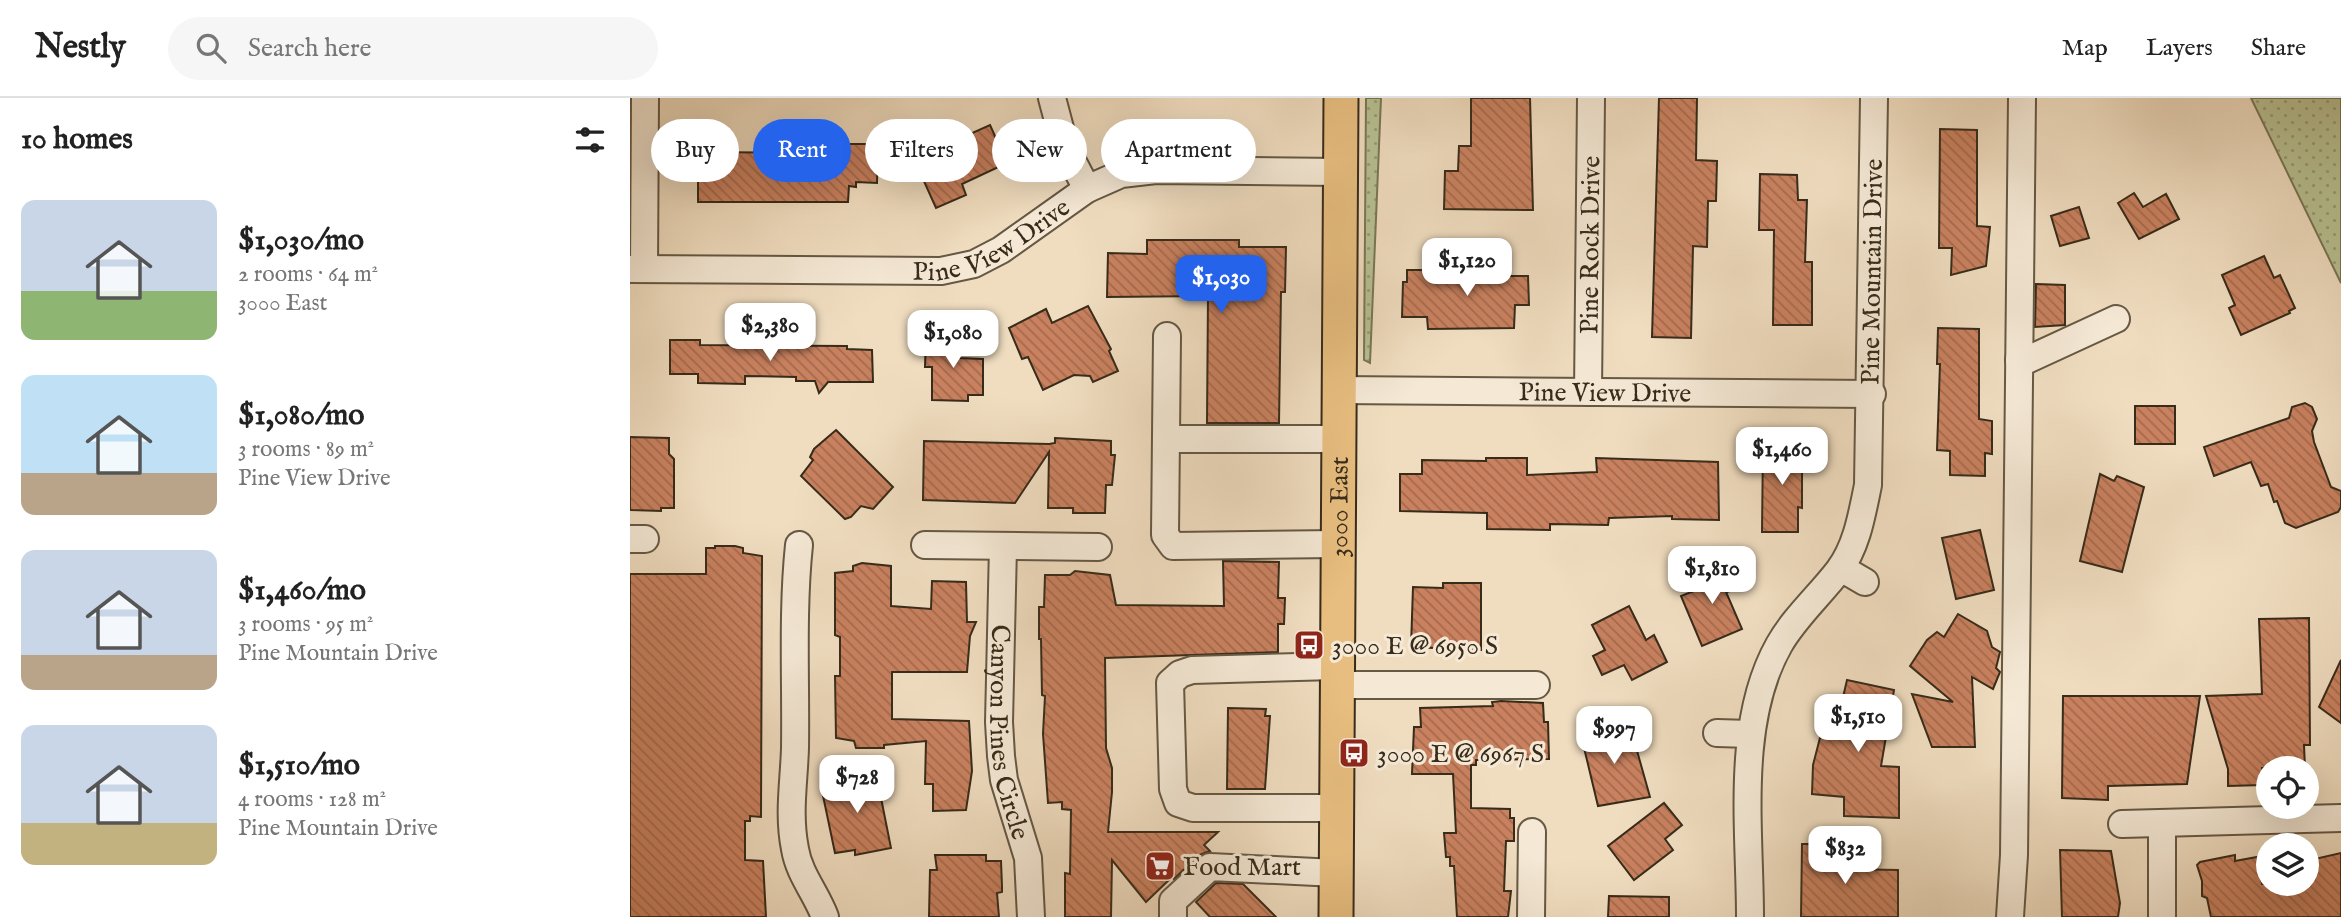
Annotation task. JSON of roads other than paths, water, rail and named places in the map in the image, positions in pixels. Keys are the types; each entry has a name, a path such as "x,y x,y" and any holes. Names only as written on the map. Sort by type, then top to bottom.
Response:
{"main road":[{"name":"3000 East","path":"1336,917 1335,676 1341,98"}],"street":[{"path":"637,269 645,98"},
{"path":"1052,98 1065,147 1087,189"},
{"name":"Pine Rock Drive","path":"1588,392 1591,98"},
{"name":"Pine Mountain Drive","path":"1750,917 1750,734 1760,687 1780,644 1841,568 1859,528 1868,485 1872,394 1874,98"},
{"path":"2010,917 2014,855 2022,98"},
{"name":"Pine View Drive","path":"637,269 941,271 974,264 1001,250 1087,189 1121,174 1156,170 1340,172"},
{"path":"2020,360 2027,360 2116,320"},
{"path":"1167,336 1165,535 1173,546 1336,544"},
{"name":"Pine View Drive","path":"1338,390 1872,394"},
{"path":"1166,439 1338,439"},
{"path":"799,545 795,582 794,751 790,818 795,851 806,882 825,917"},
{"path":"925,545 1098,547"},
{"name":"Canyon Pines Circle","path":"1003,546 999,722 1001,756 1004,780 1028,858 1031,917"},
{"path":"1841,568 1866,582"},
{"path":"1336,808 1193,808 1178,803 1173,789 1170,683 1180,674 1192,670 1536,685"},
{"path":"1717,733 1750,734"},
{"path":"2122,824 2341,818"},
{"path":"2162,824 2162,917"},
{"path":"1531,917 1532,832"},
{"path":"1173,917 1173,901 1210,867 1336,873"}],"place":[{"name":"3000 E @ 6950 S","path":"1309,645"},
{"name":"3000 E @ 6967 S","path":"1354,753"},
{"name":"Food Mart","path":"1160,866"}]}
